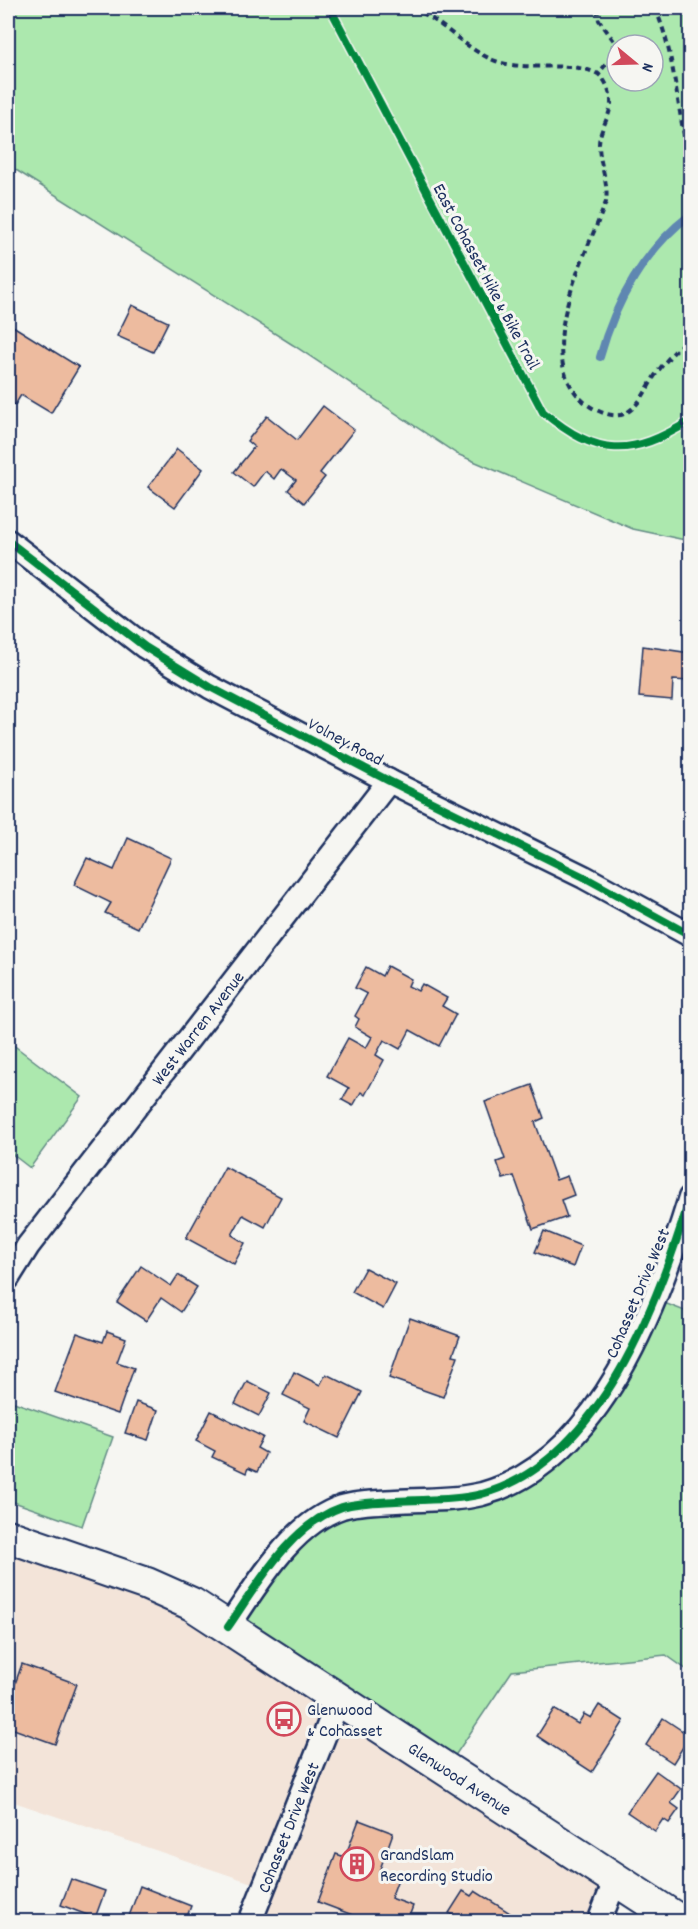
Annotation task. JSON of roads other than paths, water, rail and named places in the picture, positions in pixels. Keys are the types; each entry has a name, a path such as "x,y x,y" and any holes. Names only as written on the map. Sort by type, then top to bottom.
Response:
{"main road":[{"name":"Glenwood Avenue","path":"8,1536 147,1584 192,1604 681,1922"}],"street":[{"name":"Volney Road","path":"8,541 145,648 210,687 388,782 563,867 690,935"},
{"name":"West Warren Avenue","path":"8,1278 28,1246 388,782"},
{"name":"Cohasset Drive West","path":"228,1627 285,1551 323,1515 343,1507 361,1504 444,1500 482,1494 514,1481 543,1463 571,1438 602,1399 630,1354 654,1299 690,1198"},
{"name":"Cohasset Drive West","path":"250,1922 339,1699"},
{"path":"599,1922 615,1881"}],"waterway":[{"path":"600,357 614,316 634,278 659,244 690,215"}],"place":[{"name":"Glenwood & Cohasset","path":"284,1719"},
{"name":"GrandSlam Recording Studio","path":"357,1864"}]}
